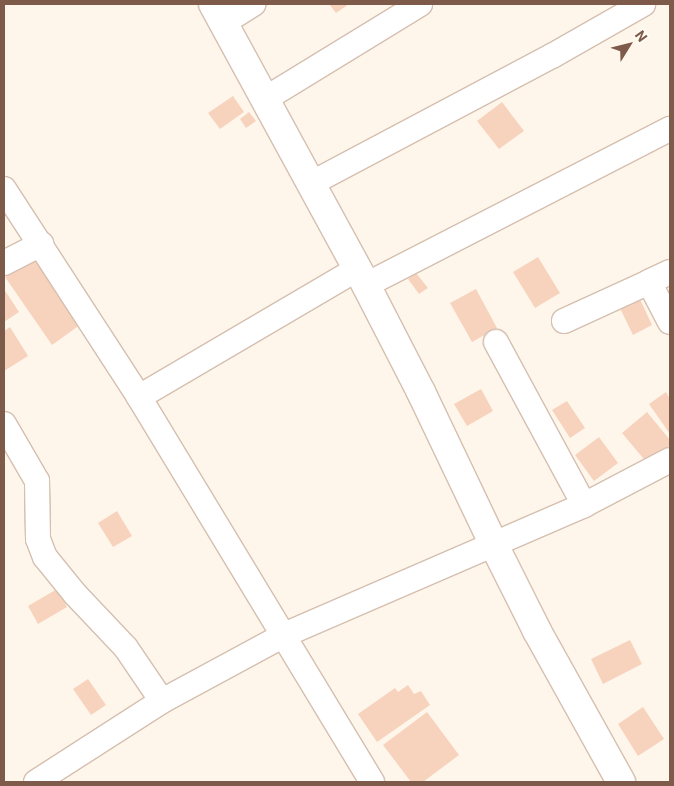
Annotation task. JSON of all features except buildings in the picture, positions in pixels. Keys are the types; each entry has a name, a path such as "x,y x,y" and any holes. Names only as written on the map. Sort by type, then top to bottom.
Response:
{"street":[{"path":"253,4 218,13 362,277 421,392 537,631 621,782"},
{"path":"265,99 420,4"},
{"path":"312,183 552,56 643,4"},
{"path":"139,397 362,277 670,129"},
{"path":"4,189 139,397 372,782"},
{"path":"4,263 41,244"},
{"path":"564,321 670,272"},
{"path":"648,282 670,322"},
{"path":"496,342 584,505"},
{"path":"6,435 29,464 37,481 38,539 45,557 75,594 126,648 162,701"},
{"path":"36,782 162,701 284,635 584,505 670,460"}]}
